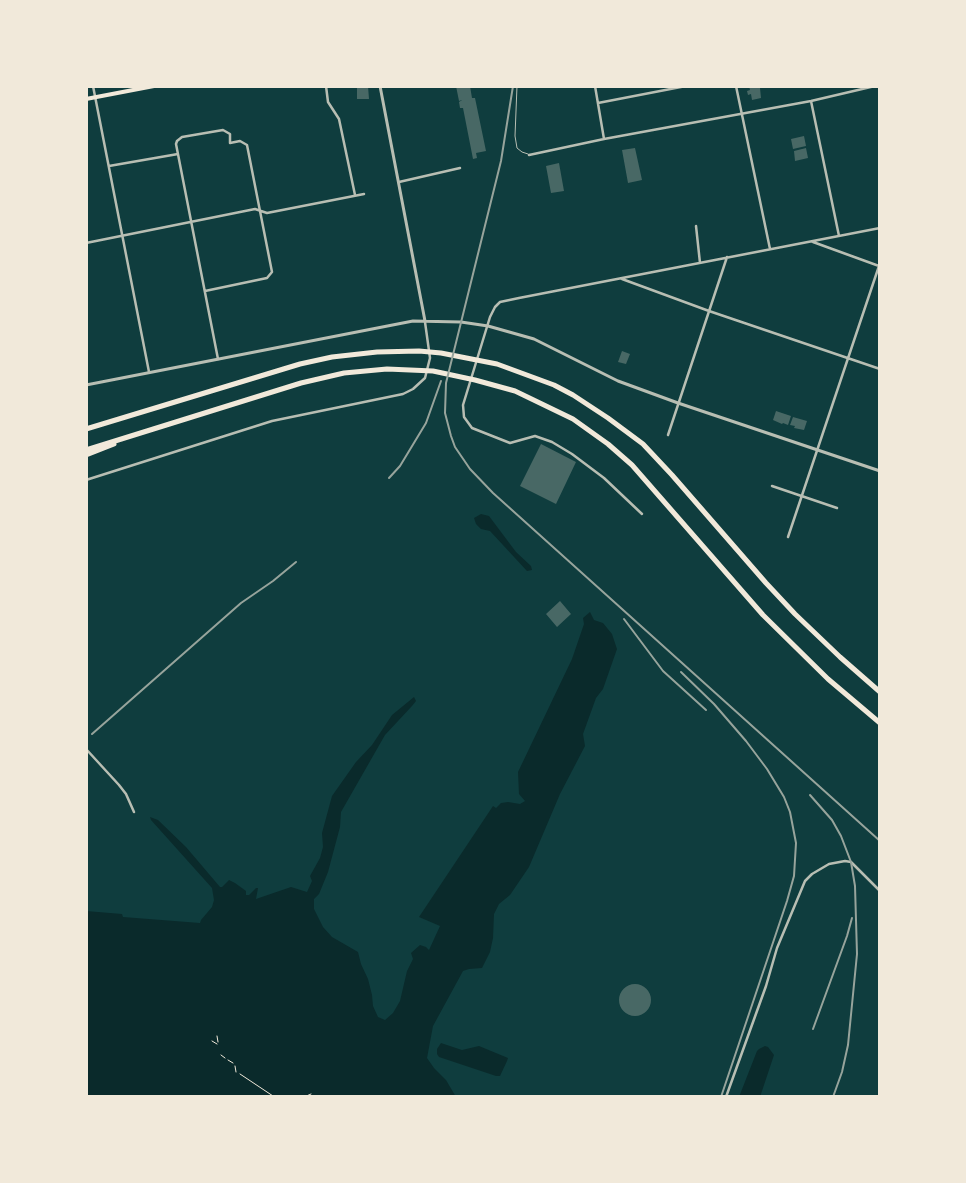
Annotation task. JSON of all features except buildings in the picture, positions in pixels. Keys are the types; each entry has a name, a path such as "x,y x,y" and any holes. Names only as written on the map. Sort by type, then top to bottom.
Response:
{"highway":[{"path":"86,429 300,364 356,353 426,352 497,364 554,385 608,418 643,444 795,614 880,692"},
{"path":"86,450 301,383 344,373 404,369 433,371 498,386 534,399 573,419 608,444 658,494 735,586 768,621 816,668 880,724"},
{"path":"86,455 136,434"}],"main road":[{"path":"86,99 154,86"}],"street":[{"path":"93,86 149,372"},
{"path":"326,86 328,102 339,119 355,195"},
{"path":"86,480 272,421 396,396 417,386 425,378 430,358 425,321 380,86"},
{"path":"595,86 604,138"},
{"path":"598,104 686,86"},
{"path":"736,86 770,249"},
{"path":"529,154 604,138 810,101 875,86"},
{"path":"810,101 839,236"},
{"path":"205,291 267,278 272,272 247,145 240,141 230,143 230,134 224,130 182,137 176,144 218,359"},
{"path":"109,166 178,154"},
{"path":"399,182 460,168"},
{"path":"86,243 255,210 267,213 364,194"},
{"path":"696,226 700,263"},
{"path":"642,514 604,478 572,454 552,442 536,436 510,443 472,428 464,417 462,405 493,309 500,302 880,228"},
{"path":"788,537 879,265 812,241"},
{"path":"668,435 727,257"},
{"path":"620,278 709,311 880,369"},
{"path":"86,385 413,321 457,322 488,326 534,339 603,374 678,403 880,471"},
{"path":"772,486 838,508"},
{"path":"86,749 126,794 134,812"},
{"path":"726,1097 766,986 777,948 805,881 812,874 829,864 845,861 851,862 880,891"}],"lane":[{"path":"517,86 516,136 518,148 522,152 529,154"}],"path":[{"path":"212,1041 218,1043 217,1036"},
{"path":"221,1055 225,1058"},
{"path":"228,1060 233,1063"},
{"path":"234,1066 236,1072"},
{"path":"240,1074 273,1096"},
{"path":"304,1097 311,1094"}],"water":[{"path":"481,514 489,516 516,552 531,566 532,570 527,571 490,531 481,529 476,524 474,518"},
{"path":"590,612 594,620 603,623 612,634 617,649 603,689 596,698 583,734 585,746 560,794 529,867 510,895 499,904 494,914 493,938 490,952 482,968 463,971 433,1026 427,1058 446,1080 456,1097 86,1097 86,911 122,914 123,917 200,923 212,907 214,900 212,888 150,817 158,820 186,847 220,887 229,880 246,891 246,895 249,895 258,888 256,899 291,887 307,892 312,881 310,876 320,858 323,847 322,833 332,796 356,762 372,745 392,715 414,697 416,701 385,735 341,812 340,827 328,872 319,894 314,899 314,909 323,927 332,937 358,952 368,979 373,1006 378,1017 385,1020 393,1013 400,1001 407,971 413,959 411,953 420,945 429,950 440,926 419,917 493,806 496,808 501,803 520,804 525,801 519,794 518,772 572,659 584,624 583,618"},
{"path":"441,1043 462,1050 479,1046 508,1058 500,1076 496,1076 439,1057 437,1049"},
{"path":"765,1046 774,1055 760,1097 739,1097 757,1051"}],"railway":[{"path":"513,86 501,161 446,383 445,413 455,447 470,469 493,493 880,841"},
{"path":"389,478 400,466 426,423 441,381"},
{"path":"92,734 241,603 296,562"},
{"path":"624,619 663,671 706,710"},
{"path":"681,672 714,704 767,769 784,797 790,812 796,843 794,876 787,901 721,1097"},
{"path":"810,795 832,820 841,836 851,862 855,886 857,954 848,1045 842,1072 833,1097"},
{"path":"813,1029 852,918"}]}
